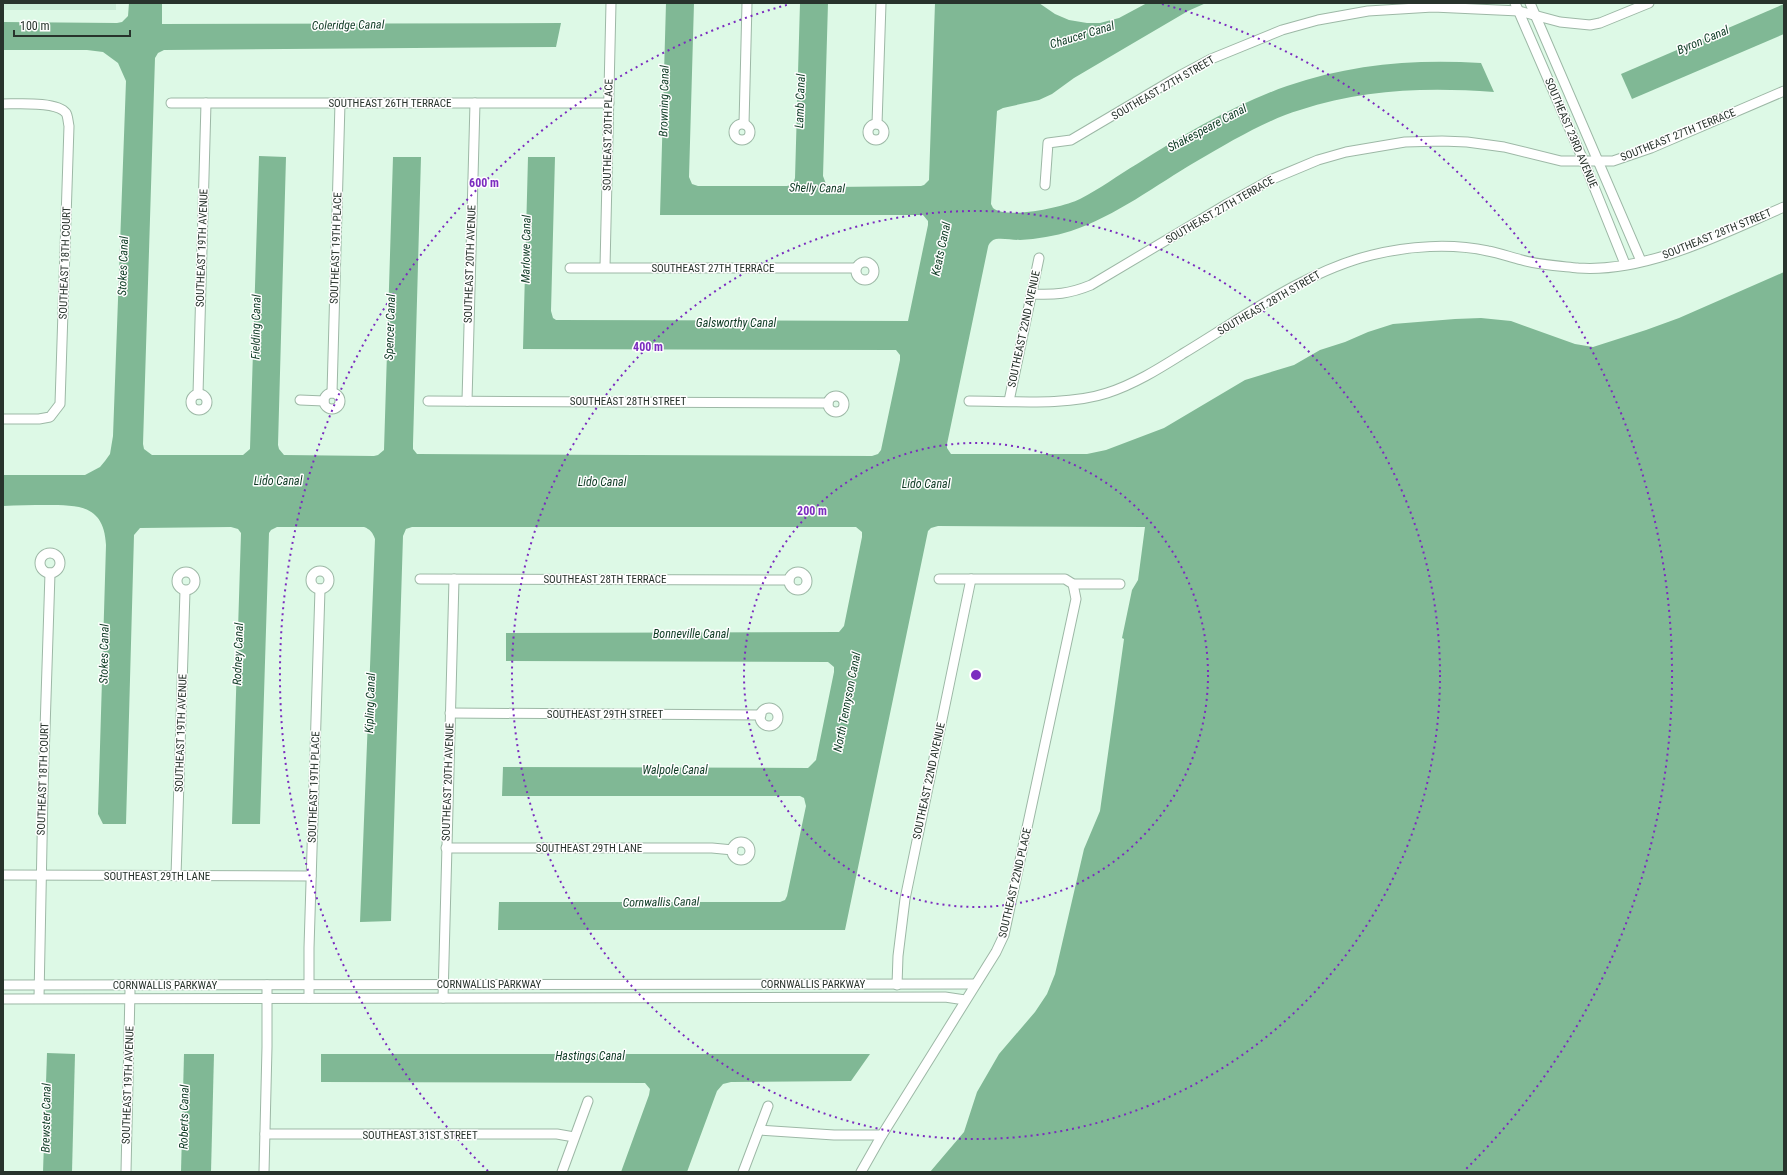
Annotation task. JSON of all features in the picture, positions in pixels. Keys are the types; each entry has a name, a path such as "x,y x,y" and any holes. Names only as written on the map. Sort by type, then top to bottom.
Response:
{"street":[{"name":"SOUTHEAST 20TH PLACE","path":"605,267 611,3"},
{"path":"744,124 746,3"},
{"path":"877,124 881,3"},
{"name":"SOUTHEAST 23RD AVENUE","path":"1530,3 1642,261"},
{"name":"SOUTHEAST 27TH STREET","path":"1045,185 1048,143 1071,140 1191,69 1282,30 1318,20 1375,10 1433,7 1517,7 1536,16 1570,24 1590,25 1600,23 1649,3"},
{"name":"SOUTHEAST 23RD AVENUE","path":"1517,7 1584,162 1625,264"},
{"name":"SOUTHEAST 27TH TERRACE","path":"1032,294 1054,295 1070,293 1091,286 1232,201 1270,180 1311,163 1346,152 1380,145 1405,142 1467,142 1518,150 1561,161 1613,161 1651,148 1784,91"},
{"name":"SOUTHEAST 26TH TERRACE","path":"171,103 608,103"},
{"name":"SOUTHEAST 19TH AVENUE","path":"198,394 206,103"},
{"name":"SOUTHEAST 19TH PLACE","path":"324,401 326,406 330,409 338,407 341,402 340,397 332,392 340,103"},
{"name":"SOUTHEAST 20TH AVENUE","path":"467,401 475,103"},
{"name":"SOUTHEAST 18TH COURT","path":"3,104 38,104 60,108 66,114 69,126 62,396 60,404 50,416 39,419 3,419"},
{"name":"SOUTHEAST 28TH STREET","path":"969,401 1073,399 1099,396 1118,389 1157,370 1294,286 1344,262 1381,252 1446,247 1487,251 1533,262 1578,268 1608,266 1642,261 1674,253 1784,207"},
{"name":"SOUTHEAST 22ND AVENUE","path":"1009,401 1039,258"},
{"name":"SOUTHEAST 27TH TERRACE","path":"570,268 856,268"},
{"path":"300,400 324,401 327,394 332,392"},
{"name":"SOUTHEAST 28TH STREET","path":"428,401 828,403"},
{"name":"SOUTHEAST 18TH COURT","path":"39,998 50,573"},
{"name":"SOUTHEAST 28TH TERRACE","path":"420,579 789,580"},
{"name":"SOUTHEAST 20TH AVENUE","path":"443,998 454,579"},
{"path":"939,579 1065,579 1073,584 1120,584"},
{"name":"SOUTHEAST 22ND AVENUE","path":"897,985 898,956 904,899 971,579"},
{"name":"SOUTHEAST 22ND PLACE","path":"861,1172 882,1135 1000,944 1009,918 1076,600 1073,584"},
{"name":"SOUTHEAST 19TH PLACE","path":"309,998 311,876 320,589"},
{"name":"SOUTHEAST 19TH AVENUE","path":"176,876 185,591"},
{"name":"SOUTHEAST 29TH STREET","path":"450,713 761,715"},
{"name":"SOUTHEAST 29TH LANE","path":"446,848 712,848 733,850"},
{"name":"SOUTHEAST 29TH LANE","path":"3,875 311,876"},
{"path":"652,984 652,998"},
{"name":"CORNWALLIS PARKWAY","path":"3,985 975,984"},
{"name":"SOUTHEAST 19TH AVENUE","path":"126,1172 131,985"},
{"path":"264,1172 267,985"},
{"name":"CORNWALLIS PARKWAY","path":"3,998 267,999 945,997 965,1000"},
{"path":"562,1172 588,1101"},
{"path":"743,1172 768,1106"},
{"path":"759,1130 834,1135 882,1135"},
{"name":"SOUTHEAST 31ST STREET","path":"265,1134 558,1134 574,1137"}],"shaded area":[{"path":"3,3 116,3 116,10 3,10"}],"water":[{"path":"129,3 162,3 162,24 561,23 556,47 164,50 158,53 155,58 143,444 144,449 152,455 243,455 250,449 259,156 286,157 278,445 279,449 284,455 374,456 378,455 384,450 393,157 421,157 413,444 413,449 417,454 872,456 878,454 881,450 900,360 900,355 896,350 523,349 528,157 555,157 551,311 553,318 556,320 908,321 928,225 928,221 923,215 660,215 666,3 694,3 689,177 692,184 698,186 787,186 793,184 795,178 800,3 828,3 823,176 826,184 833,187 921,186 929,180 935,3 1039,3 1055,14 1069,20 1087,23 1100,23 1119,18 1147,3 1206,3 1188,11 1074,78 1052,94 1039,100 1003,108 997,111 991,204 993,208 1010,213 1022,213 1049,209 1080,199 1173,142 1228,111 1287,86 1335,73 1383,65 1431,62 1481,63 1494,92 1469,90 1396,91 1348,98 1300,110 1287,114 1247,132 1120,209 1088,225 1046,237 1020,240 996,239 992,241 988,247 947,444 947,448 951,454 1087,454 1106,450 1164,428 1245,380 1294,365 1320,350 1393,324 1481,318 1511,321 1575,344 1593,347 1679,318 1784,272 1784,1172 930,1172 964,1132 977,1092 999,1054 1035,1012 1047,994 1055,974 1084,849 1100,811 1124,639 1122,638 1132,590 1138,580 1145,527 938,526 931,528 928,531 845,930 498,930 499,902 780,902 785,900 806,806 804,798 800,796 502,796 503,767 808,768 816,760 834,667 828,662 506,661 506,633 839,632 844,626 862,537 862,532 856,527 412,527 406,529 403,536 391,921 360,922 375,539 373,535 370,530 364,527 277,527 269,533 260,824 232,824 241,533 238,529 231,527 140,528 134,535 126,824 103,824 98,814 106,545 104,532 95,515 88,510 79,507 58,505 3,506 3,475 85,475 100,467 110,454 113,436 126,81 118,63 103,52 87,50 3,50 3,22 117,23 122,22 128,16"},
{"name":"Byron Canal","path":"1784,4 1784,34 1632,99 1621,74"},
{"name":"Brewster Canal","path":"47,1053 75,1054 72,1172 43,1172"},
{"name":"Roberts Canal","path":"184,1054 214,1054 211,1172 181,1172"},
{"name":"Hastings Canal","path":"321,1054 870,1054 851,1081 731,1082 723,1084 717,1091 687,1172 621,1172 649,1095 650,1089 645,1083 321,1082"}],"water label":[{"name":"Coleridge Canal","path":"348,25"},
{"name":"Chaucer Canal","path":"1082,35"},
{"name":"Browning Canal","path":"664,101"},
{"name":"Lamb Canal","path":"800,101"},
{"name":"Shakespeare Canal","path":"1207,128"},
{"name":"Shelly Canal","path":"817,188"},
{"name":"Marlowe Canal","path":"526,249"},
{"name":"Keats Canal","path":"941,249"},
{"name":"Stokes Canal","path":"123,266"},
{"name":"Galsworthy Canal","path":"736,323"},
{"name":"Fielding Canal","path":"256,327"},
{"name":"Spencer Canal","path":"390,327"},
{"name":"Lido Canal","path":"278,481"},
{"name":"Lido Canal","path":"602,482"},
{"name":"Lido Canal","path":"926,484"},
{"name":"Bonneville Canal","path":"691,634"},
{"name":"Stokes Canal","path":"104,654"},
{"name":"Rodney Canal","path":"238,654"},
{"name":"North Tennyson Canal","path":"847,702"},
{"name":"Kipling Canal","path":"370,703"},
{"name":"Walpole Canal","path":"675,770"},
{"name":"Cornwallis Canal","path":"661,902"}]}
